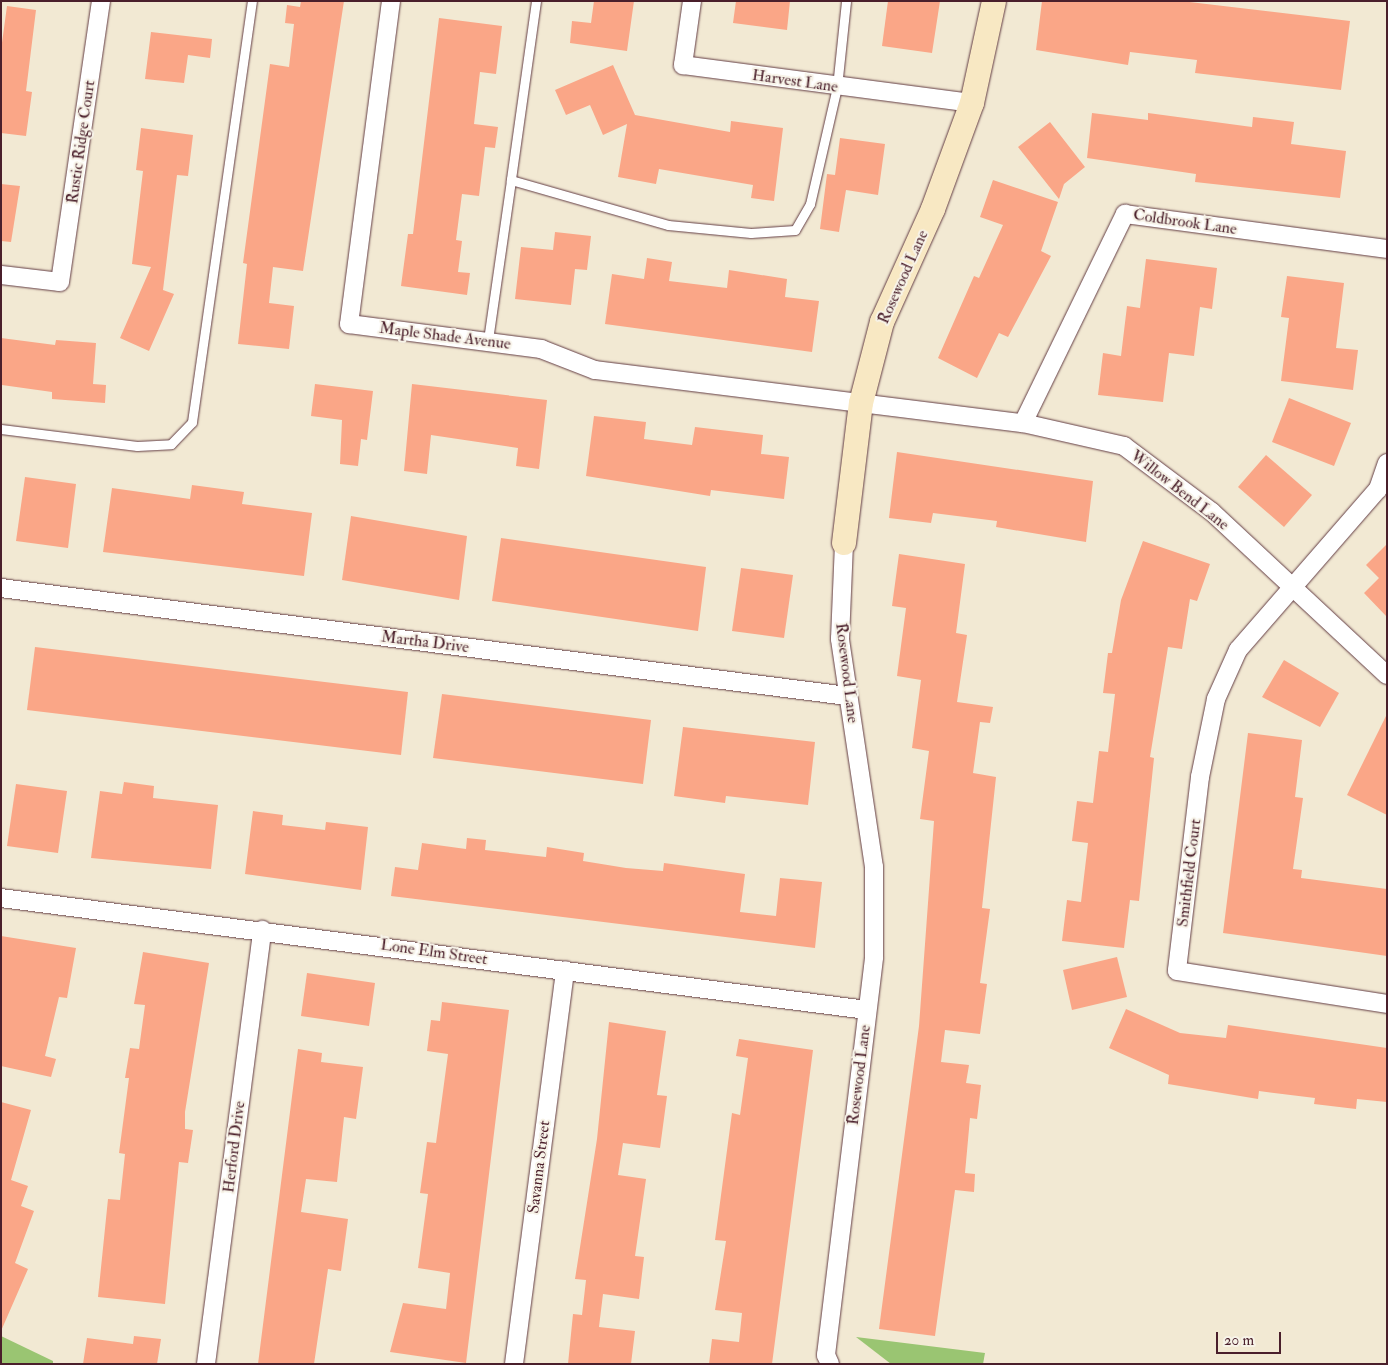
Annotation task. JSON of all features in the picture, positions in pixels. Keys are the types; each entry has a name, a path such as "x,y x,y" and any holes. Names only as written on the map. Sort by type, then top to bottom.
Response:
{"street":[{"name":"Rustic Ridge Court","path":"1,275 60,282 101,1"},
{"name":"Maple Shade Avenue","path":"392,1 349,324 488,340 541,349 595,370 861,404"},
{"name":"Harvest Lane","path":"692,1 683,65 837,87 972,103"},
{"name":"Rosewood Lane","path":"830,1364 826,1355 874,957 874,867 840,639 844,543 861,404 882,322 933,209 972,103 994,1"},
{"name":"Coldbrook Lane","path":"1022,423 1125,214 1387,249"},
{"name":"Willow Bend Lane","path":"861,404 1022,423 1124,446 1212,512 1292,589 1387,675"},
{"path":"1292,589 1378,489 1387,462"},
{"name":"Martha Drive","path":"1,588 848,696"},
{"name":"Smithfield Court","path":"1292,589 1238,650 1216,699 1200,777 1177,971 1387,1004"},
{"name":"Lone Elm Street","path":"1,898 262,930 867,1010"},
{"name":"Herford Drive","path":"206,1364 262,930"},
{"name":"Savanna Street","path":"514,1364 565,970"}],"lane":[{"path":"1,429 137,446 171,444 192,422 252,1"},
{"path":"488,340 536,1"},
{"path":"511,180 668,225 751,233 795,230 810,204 837,87 846,1"}],"green space":[{"path":"1,1336 53,1361 53,1364 1,1364"},
{"path":"856,1337 985,1353 983,1364 891,1364"}],"building":[{"path":"301,1 344,1 303,271 273,267 269,303 294,306 289,349 238,344 247,264 243,263 270,64 289,67 294,24 285,23 287,5 300,7"},
{"path":"594,1 634,1 627,51 570,43 572,21 591,23"},
{"path":"736,1 790,1 787,30 733,23"},
{"path":"888,1 940,1 932,53 882,46"},
{"path":"1042,1 1181,1 1350,21 1341,90 1195,73 1197,60 1130,52 1128,65 1036,50"},
{"path":"7,6 36,10 26,91 32,92 26,136 1,133 1,50"},
{"path":"439,18 502,26 496,74 480,72 474,124 498,127 495,148 485,147 479,196 462,194 456,240 462,241 458,272 470,273 467,295 401,286 408,234 413,234"},
{"path":"151,32 212,39 210,58 188,55 184,83 145,79"},
{"path":"613,65 635,115 730,132 731,121 783,128 774,201 751,198 753,185 659,169 656,184 618,177 627,124 603,135 590,105 566,115 555,90"},
{"path":"1092,113 1148,120 1148,113 1252,127 1253,117 1294,122 1291,144 1346,151 1340,198 1195,182 1196,174 1087,158"},
{"path":"1050,122 1085,167 1064,184 1059,199 1018,147"},
{"path":"141,128 193,135 188,176 177,175 163,290 174,294 149,351 120,338 151,267 132,264 143,171 136,170"},
{"path":"840,138 885,144 878,195 846,190 839,232 820,229 827,174 835,175"},
{"path":"993,180 1058,202 1041,251 1051,256 1008,337 999,333 977,378 938,358 974,276 979,278 1003,225 980,217"},
{"path":"1,184 20,186 11,242 1,241"},
{"path":"555,232 591,236 587,270 575,269 571,305 515,299 521,247 553,250"},
{"path":"647,258 672,262 669,281 727,288 729,270 787,279 785,297 819,301 812,352 605,324 612,274 644,279"},
{"path":"1146,259 1217,268 1212,309 1200,307 1194,356 1169,353 1163,402 1098,395 1103,353 1121,356 1127,306 1140,308"},
{"path":"1287,276 1344,283 1336,348 1358,350 1353,390 1281,381 1289,318 1281,317"},
{"path":"1,338 55,345 56,340 96,343 93,384 106,385 105,403 52,399 52,392 2,385"},
{"path":"315,384 373,391 367,440 361,439 358,466 340,464 342,420 311,416"},
{"path":"412,384 547,400 539,469 516,466 518,448 431,435 427,474 404,471"},
{"path":"1289,398 1351,423 1334,466 1272,442"},
{"path":"594,416 646,422 644,439 692,445 695,427 763,435 761,454 789,457 784,499 711,490 710,496 586,476"},
{"path":"897,452 1093,481 1086,542 996,527 997,521 933,513 931,523 889,518"},
{"path":"1266,455 1312,495 1284,527 1238,487"},
{"path":"25,477 76,484 68,548 16,541"},
{"path":"192,485 244,492 242,504 312,513 304,576 103,552 112,488 190,499"},
{"path":"351,516 467,536 459,600 342,580"},
{"path":"501,538 706,567 698,631 492,601"},
{"path":"1143,541 1210,564 1197,601 1190,599 1182,649 1168,647 1150,757 1154,758 1139,901 1130,900 1124,948 1062,941 1067,900 1081,902 1088,843 1072,841 1077,801 1093,803 1099,751 1108,752 1115,694 1103,693 1108,653 1112,653 1121,600"},
{"path":"1387,544 1387,617 1364,593 1379,578 1366,565"},
{"path":"899,554 965,564 956,633 967,635 957,702 993,707 990,723 980,722 973,773 996,777 982,908 990,909 980,983 987,984 980,1034 945,1030 941,1062 969,1065 966,1083 981,1085 977,1119 970,1118 965,1173 975,1174 974,1192 955,1190 935,1336 879,1329 919,1026 934,821 920,819 929,751 912,748 921,680 897,676 906,608 892,606"},
{"path":"741,568 793,575 784,638 732,631"},
{"path":"35,647 408,692 401,755 27,710"},
{"path":"1284,660 1339,693 1320,727 1262,697"},
{"path":"442,694 651,720 643,784 433,758"},
{"path":"1387,714 1387,815 1347,795"},
{"path":"683,727 815,742 808,805 726,796 725,803 674,796"},
{"path":"1248,733 1302,740 1295,797 1303,798 1293,869 1302,870 1301,878 1387,889 1387,956 1223,933"},
{"path":"124,782 154,786 153,798 218,805 211,869 91,858 100,791 122,794"},
{"path":"16,784 67,791 58,853 7,846"},
{"path":"253,811 283,815 282,825 325,830 326,822 368,827 361,890 245,874"},
{"path":"467,838 486,840 485,850 546,857 547,847 584,853 583,861 626,868 663,871 664,863 745,874 740,912 776,916 780,878 822,882 815,948 391,896 395,867 418,870 422,843 466,849"},
{"path":"1,936 76,948 67,998 59,997 45,1056 56,1059 51,1077 1,1066"},
{"path":"143,952 209,963 185,1112 185,1129 193,1130 188,1163 179,1162 165,1304 98,1297 108,1199 120,1200 125,1154 119,1153 129,1078 125,1078 130,1048 139,1049 145,1005 134,1004"},
{"path":"1117,957 1127,997 1072,1010 1063,970"},
{"path":"307,973 375,983 369,1026 301,1016"},
{"path":"442,1002 509,1010 466,1363 390,1352 403,1303 446,1309 450,1273 418,1268 428,1194 420,1193 427,1142 436,1143 448,1054 427,1051 431,1020 440,1021"},
{"path":"1126,1009 1180,1033 1226,1038 1228,1025 1387,1048 1387,1102 1357,1099 1356,1109 1314,1104 1315,1098 1259,1091 1258,1099 1168,1084 1169,1075 1109,1048"},
{"path":"609,1022 666,1031 657,1095 667,1096 660,1148 623,1143 618,1175 646,1179 635,1256 644,1257 639,1299 603,1294 599,1327 635,1331 631,1364 568,1364 573,1314 582,1315 586,1280 575,1279 597,1139"},
{"path":"739,1039 813,1050 772,1364 709,1364 712,1339 739,1342 742,1313 715,1310 726,1241 715,1240 732,1113 740,1115 748,1058 736,1056"},
{"path":"298,1049 322,1053 321,1062 363,1067 356,1119 344,1117 337,1182 306,1179 301,1212 348,1219 341,1271 328,1269 314,1364 258,1364"},
{"path":"1,1102 31,1110 11,1180 28,1186 21,1206 34,1211 15,1263 28,1269 1,1331"},
{"path":"134,1336 161,1339 157,1364 83,1364 87,1338 133,1344"}]}
